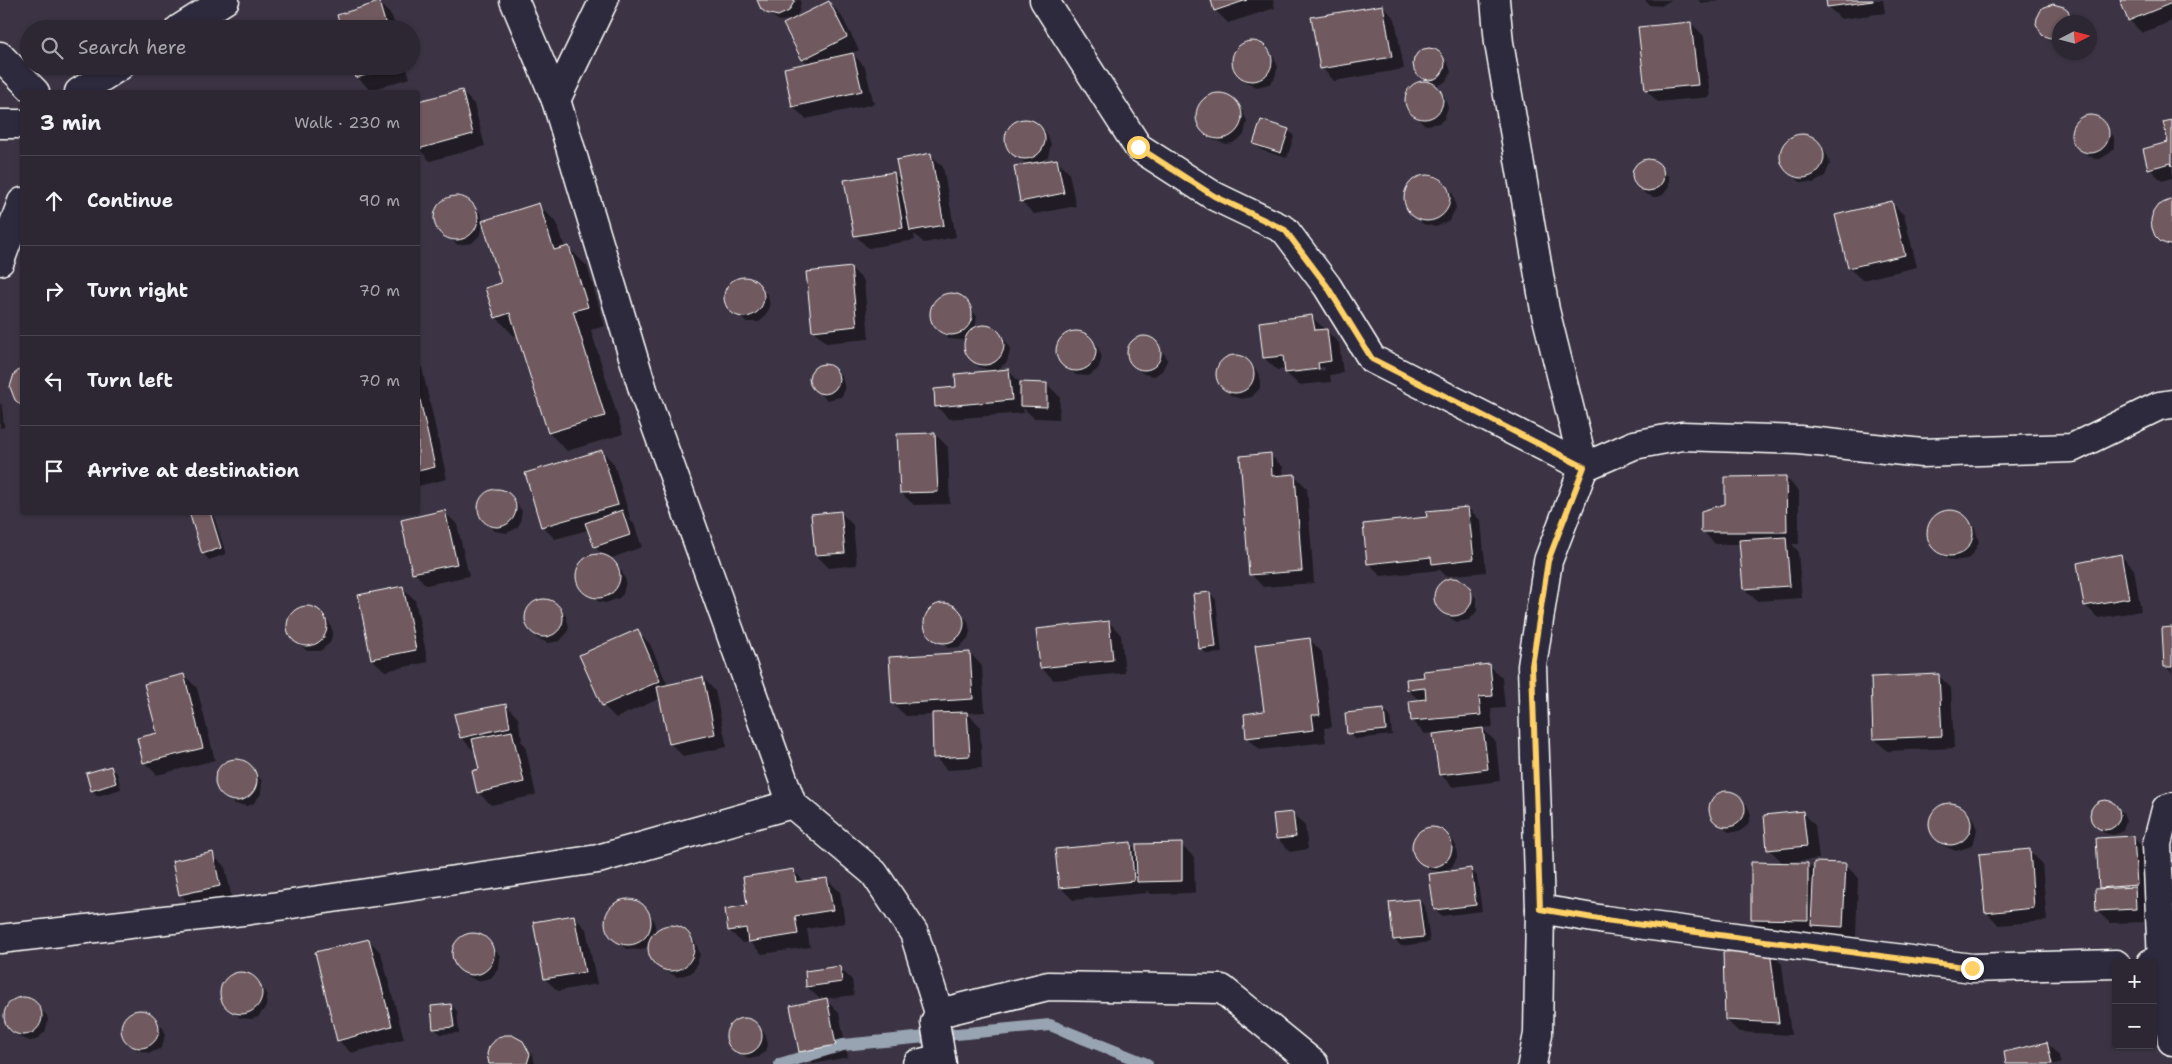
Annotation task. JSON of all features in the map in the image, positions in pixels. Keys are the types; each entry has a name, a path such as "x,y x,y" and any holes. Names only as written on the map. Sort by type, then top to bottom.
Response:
{"street":[{"path":"193,20 225,0"},
{"path":"514,0 556,100 644,394 792,804 874,873 914,933 939,1013 935,1022 933,1062"},
{"path":"556,100 604,0"},
{"path":"1044,0 1138,147 1214,196 1285,230 1327,286 1372,359 1584,467"},
{"path":"1495,0 1499,43 1545,310 1584,467 1548,561 1532,666 1540,909 1538,1034 1532,1064"},
{"path":"0,56 33,90"},
{"path":"82,90 106,75"},
{"path":"0,124 20,124"},
{"path":"0,261 20,207"},
{"path":"1584,467 1634,445 1682,436 1799,440 1922,453 2072,448 2168,398"},
{"path":"0,939 251,910 598,858 792,804"},
{"path":"2157,959 2157,844 2166,809 2172,807"},
{"path":"1540,909 1605,920 1972,968 2112,964"},
{"path":"2157,963 2172,1041"},
{"path":"939,1013 1048,986 1222,989 1314,1064"}],"building":[{"path":"757,0 795,0 789,11 778,16 766,13 761,9"},
{"path":"1211,0 1247,0 1214,11"},
{"path":"1826,0 1873,0 1873,1 1827,7"},
{"path":"2120,0 2172,0 2172,3 2128,21"},
{"path":"829,1 847,37 802,60 783,24"},
{"path":"379,2 384,20 338,20 337,15"},
{"path":"2053,4 2064,7 2068,10 2070,15 2052,15 2052,39 2042,35 2036,24 2042,8"},
{"path":"1383,5 1392,57 1320,69 1311,17"},
{"path":"1691,22 1698,85 1645,90 1638,27"},
{"path":"1256,41 1263,44 1269,50 1272,61 1271,69 1263,78 1256,81 1248,81 1241,78 1233,69 1232,57 1235,50 1244,42"},
{"path":"1429,48 1435,49 1440,53 1444,58 1444,70 1440,75 1435,79 1429,80 1423,79 1418,75 1414,70 1413,64 1414,58 1418,53 1423,49"},
{"path":"853,53 862,91 792,107 784,68"},
{"path":"355,75 366,75 356,78"},
{"path":"1424,81 1437,87 1443,100 1437,113 1424,119 1411,113 1405,100 1411,87"},
{"path":"462,90 473,134 420,148 420,100"},
{"path":"1219,93 1232,97 1238,103 1242,116 1238,129 1232,135 1219,139 1206,135 1200,129 1196,116 1200,103 1206,97"},
{"path":"2090,115 2103,121 2109,134 2103,147 2090,153 2077,147 2071,134 2077,121"},
{"path":"1029,119 1036,122 1042,128 1045,139 1044,147 1036,156 1029,159 1021,159 1014,156 1006,147 1005,135 1008,128 1017,120"},
{"path":"1261,120 1289,129 1281,153 1253,144"},
{"path":"2172,120 2172,166 2171,163 2148,169 2143,149 2168,142 2163,122"},
{"path":"1802,134 1814,138 1820,144 1824,156 1820,168 1814,174 1802,178 1790,174 1784,168 1780,156 1784,144 1790,138"},
{"path":"931,153 944,225 910,231 896,160"},
{"path":"1057,159 1064,193 1020,202 1014,166"},
{"path":"1648,159 1660,163 1664,175 1660,187 1648,191 1636,187 1632,175 1636,163"},
{"path":"894,172 903,228 854,236 844,180"},
{"path":"1427,175 1440,179 1446,185 1450,198 1446,211 1440,217 1427,221 1414,217 1408,211 1404,198 1408,185 1414,179"},
{"path":"456,196 468,200 474,206 478,218 474,230 468,236 456,240 444,236 438,230 434,218 438,206 444,200"},
{"path":"2172,199 2172,246 2161,242 2155,236 2151,220 2153,212 2158,205"},
{"path":"1892,201 1905,255 1848,268 1835,215"},
{"path":"539,203 554,250 569,246 588,307 573,311 605,416 548,433 510,313 495,318 485,288 501,283 482,221"},
{"path":"851,267 857,326 812,331 806,272"},
{"path":"744,277 758,283 764,297 758,311 744,317 730,311 724,297 730,283"},
{"path":"951,293 966,299 972,314 966,329 951,335 936,329 930,314 936,299"},
{"path":"1312,315 1315,330 1327,329 1331,361 1318,363 1319,369 1285,373 1283,356 1263,358 1259,322"},
{"path":"988,325 995,328 1001,334 1004,345 1003,353 995,362 988,365 980,365 973,362 965,353 964,341 967,334 976,326"},
{"path":"1076,331 1090,337 1096,351 1090,365 1076,371 1062,365 1056,351 1062,337"},
{"path":"1144,336 1156,341 1161,353 1156,365 1144,370 1132,365 1127,353 1132,341"},
{"path":"1235,355 1249,360 1254,374 1249,388 1235,393 1221,388 1216,374 1221,360"},
{"path":"824,364 835,368 839,379 835,390 824,394 813,390 809,379 813,368"},
{"path":"1009,369 1012,400 935,407 934,389 956,387 955,374"},
{"path":"20,370 20,404 15,400 10,387 14,374"},
{"path":"1020,382 1047,383 1047,407 1020,406"},
{"path":"420,400 435,467 420,471"},
{"path":"935,433 938,492 900,493 897,434"},
{"path":"602,450 618,505 541,527 525,473"},
{"path":"1271,453 1272,476 1295,474 1302,571 1249,575 1240,456"},
{"path":"1786,476 1787,532 1701,532 1701,511 1725,504 1725,477"},
{"path":"497,489 510,495 516,508 510,521 497,527 484,521 478,508 484,495"},
{"path":"1468,507 1474,559 1432,564 1431,557 1367,564 1363,524 1427,517 1426,511"},
{"path":"445,510 457,564 412,573 401,520"},
{"path":"622,510 630,535 594,547 585,523"},
{"path":"1950,510 1963,514 1969,520 1973,533 1969,546 1963,552 1950,556 1937,552 1931,546 1927,533 1931,520 1937,514"},
{"path":"841,511 845,553 815,555 811,514"},
{"path":"190,515 211,515 221,548 202,554"},
{"path":"1786,537 1790,586 1743,589 1739,540"},
{"path":"598,554 610,558 616,564 620,576 616,588 610,594 598,598 586,594 580,588 576,576 580,564 586,558"},
{"path":"2121,554 2129,598 2084,606 2077,563"},
{"path":"1453,578 1466,584 1472,597 1466,610 1453,616 1440,610 1434,597 1440,584"},
{"path":"403,586 416,650 371,659 358,595"},
{"path":"1210,592 1216,647 1199,649 1193,594"},
{"path":"544,599 558,604 563,618 558,632 544,637 530,632 525,618 530,604"},
{"path":"940,603 948,603 955,606 961,612 964,623 961,634 955,640 948,643 940,643 933,640 927,634 924,627 924,619 927,612 933,606"},
{"path":"303,606 311,606 318,609 324,615 327,626 324,637 318,643 311,646 303,646 296,643 290,637 287,630 287,622 290,615 296,609"},
{"path":"1109,621 1113,660 1040,668 1036,629"},
{"path":"2172,627 2172,667 2164,667 2162,628"},
{"path":"638,629 660,681 602,706 579,655"},
{"path":"1310,638 1320,715 1312,715 1314,730 1246,738 1244,714 1264,711 1255,645"},
{"path":"970,652 973,699 892,704 889,657"},
{"path":"1490,664 1493,696 1479,697 1481,715 1411,721 1409,701 1426,699 1425,688 1407,690 1406,679 1424,677 1423,671"},
{"path":"184,674 203,748 143,763 137,738 157,733 144,684"},
{"path":"1939,674 1942,736 1873,739 1871,677"},
{"path":"703,677 715,734 669,744 657,687"},
{"path":"506,704 510,727 460,738 454,714"},
{"path":"1384,709 1386,730 1347,734 1345,713"},
{"path":"967,712 970,756 933,758 932,713"},
{"path":"1483,728 1488,769 1439,775 1433,734"},
{"path":"512,731 524,782 477,793 472,771 479,769 472,739"},
{"path":"236,759 251,765 257,780 251,795 236,801 221,795 215,780 221,765"},
{"path":"111,766 116,783 91,791 86,773"},
{"path":"1727,791 1734,792 1740,796 1744,802 1744,816 1740,822 1734,826 1727,827 1720,826 1714,822 1710,816 1709,809 1710,802 1714,796 1720,792"},
{"path":"2105,800 2116,804 2120,815 2116,826 2105,830 2094,826 2090,815 2094,804"},
{"path":"1954,803 1962,806 1968,812 1971,824 1968,836 1962,842 1946,845 1938,842 1932,836 1929,820 1932,812 1938,806"},
{"path":"1803,811 1807,846 1767,850 1764,815"},
{"path":"1293,812 1296,837 1276,839 1273,814"},
{"path":"1432,827 1443,830 1449,836 1452,847 1449,858 1443,864 1432,867 1421,864 1415,858 1412,847 1415,836 1421,830"},
{"path":"2134,836 2137,885 2099,888 2096,838"},
{"path":"1131,842 1134,881 1059,888 1055,849"},
{"path":"1182,843 1182,881 1137,882 1136,844"},
{"path":"2030,849 2034,908 1985,913 1979,854"},
{"path":"213,852 220,886 179,895 172,861"},
{"path":"1751,862 1808,863 1808,920 1751,919"},
{"path":"1814,862 1846,863 1843,927 1811,925"},
{"path":"1471,868 1476,905 1434,910 1429,874"},
{"path":"794,869 796,882 827,878 833,910 795,916 798,934 748,942 746,928 728,931 725,909 747,905 743,877"},
{"path":"2135,887 2136,909 2096,911 2095,889"},
{"path":"628,899 641,903 647,909 651,922 647,935 641,941 628,945 615,941 609,935 605,922 609,909 615,903"},
{"path":"1419,899 1424,937 1393,940 1389,902"},
{"path":"574,915 585,972 544,979 533,922"},
{"path":"671,925 684,929 690,935 694,948 690,961 684,967 671,971 658,967 652,961 648,948 652,935 658,929"},
{"path":"477,933 485,936 491,942 494,954 491,966 485,972 469,975 461,972 455,966 452,950 455,942 461,936"},
{"path":"369,939 392,1026 337,1041 315,952"},
{"path":"1770,950 1779,1023 1725,1020 1723,952"},
{"path":"840,966 842,982 806,987 805,971"},
{"path":"241,972 256,978 262,993 256,1008 241,1014 226,1008 220,993 226,978"},
{"path":"23,997 30,998 36,1003 41,1009 41,1023 36,1029 30,1034 23,1035 16,1034 10,1029 5,1023 4,1016 5,1009 10,1003 16,998"},
{"path":"827,998 836,1045 799,1052 790,1006"},
{"path":"451,1004 454,1027 433,1029 431,1006"},
{"path":"140,1010 154,1015 159,1029 154,1043 140,1048 126,1043 121,1029 126,1015"},
{"path":"744,1018 756,1024 762,1036 756,1048 744,1054 732,1048 726,1036 732,1024"},
{"path":"512,1035 523,1041 530,1054 527,1064 489,1064 487,1054 489,1047 498,1037"},
{"path":"2047,1042 2052,1064 2006,1064 2004,1052"}],"waterway":[{"path":"780,1064 843,1045 1050,1025 1147,1064"}],"route":[{"path":"1138,147 1214,196 1285,230 1327,286 1372,359 1584,467 1548,561 1532,666 1540,909 1605,920 1972,968"}]}
